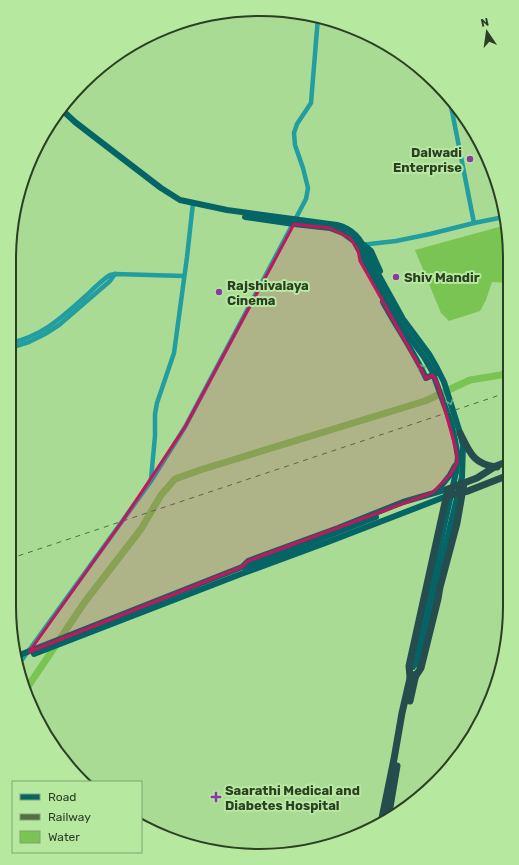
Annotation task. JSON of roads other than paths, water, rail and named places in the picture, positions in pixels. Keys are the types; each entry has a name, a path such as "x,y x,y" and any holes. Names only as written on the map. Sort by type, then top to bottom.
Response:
{"highway":[{"path":"460,433 470,453 475,459 493,466 503,465"},
{"path":"413,677 409,666 448,492 464,483 478,478 496,466 503,464"},
{"path":"448,492 462,492 503,476"},
{"path":"383,815 402,713 413,677 421,668 457,523 464,483"},
{"path":"389,811 415,667"}],"main road":[{"path":"64,113 161,188 180,200 209,211 294,222 330,228 343,233 354,242 399,323 438,368 444,382 463,445 462,472 449,517 415,667"},
{"path":"63,116 154,188 180,204 193,205"},
{"path":"294,222 331,223 344,227 356,236 371,252 405,318 442,370 426,378 418,360 390,315 360,261 357,248"},
{"path":"363,244 403,319 427,356 451,423 458,457 449,517"},
{"path":"24,657 242,567 269,559 428,496 438,490 457,463"},
{"path":"242,567 248,561 403,502 448,492"},
{"path":"67,638 328,542 448,492"},
{"path":"21,655 53,644"}],"street":[{"path":"22,659 151,481 185,427 306,199 308,188 294,133 297,124 311,103 318,23"},
{"path":"452,109 474,223"},
{"path":"151,481 155,436 155,414 157,403 174,353 193,205"},
{"path":"357,248 363,244 430,234 499,218"},
{"path":"16,346 29,342 59,325 110,281 115,274"},
{"path":"16,341 27,338 56,322 110,275 184,276"}],"water":[{"path":"501,226 503,283 492,282 486,300 480,311 449,321 441,313 415,250"}],"waterway":[{"path":"29,685 84,603 141,529 161,495 175,479 425,401 470,380 503,374"}],"railway":[{"path":"16,557 503,394"}],"place":[{"name":"Dalwadi Enterprise","path":"470,159"},
{"name":"Shiv Mandir","path":"396,277"},
{"name":"Rajshivalaya Cinema","path":"219,292"},
{"name":"Saarathi Medical and Diabetes Hospital","path":"216,797"}]}
